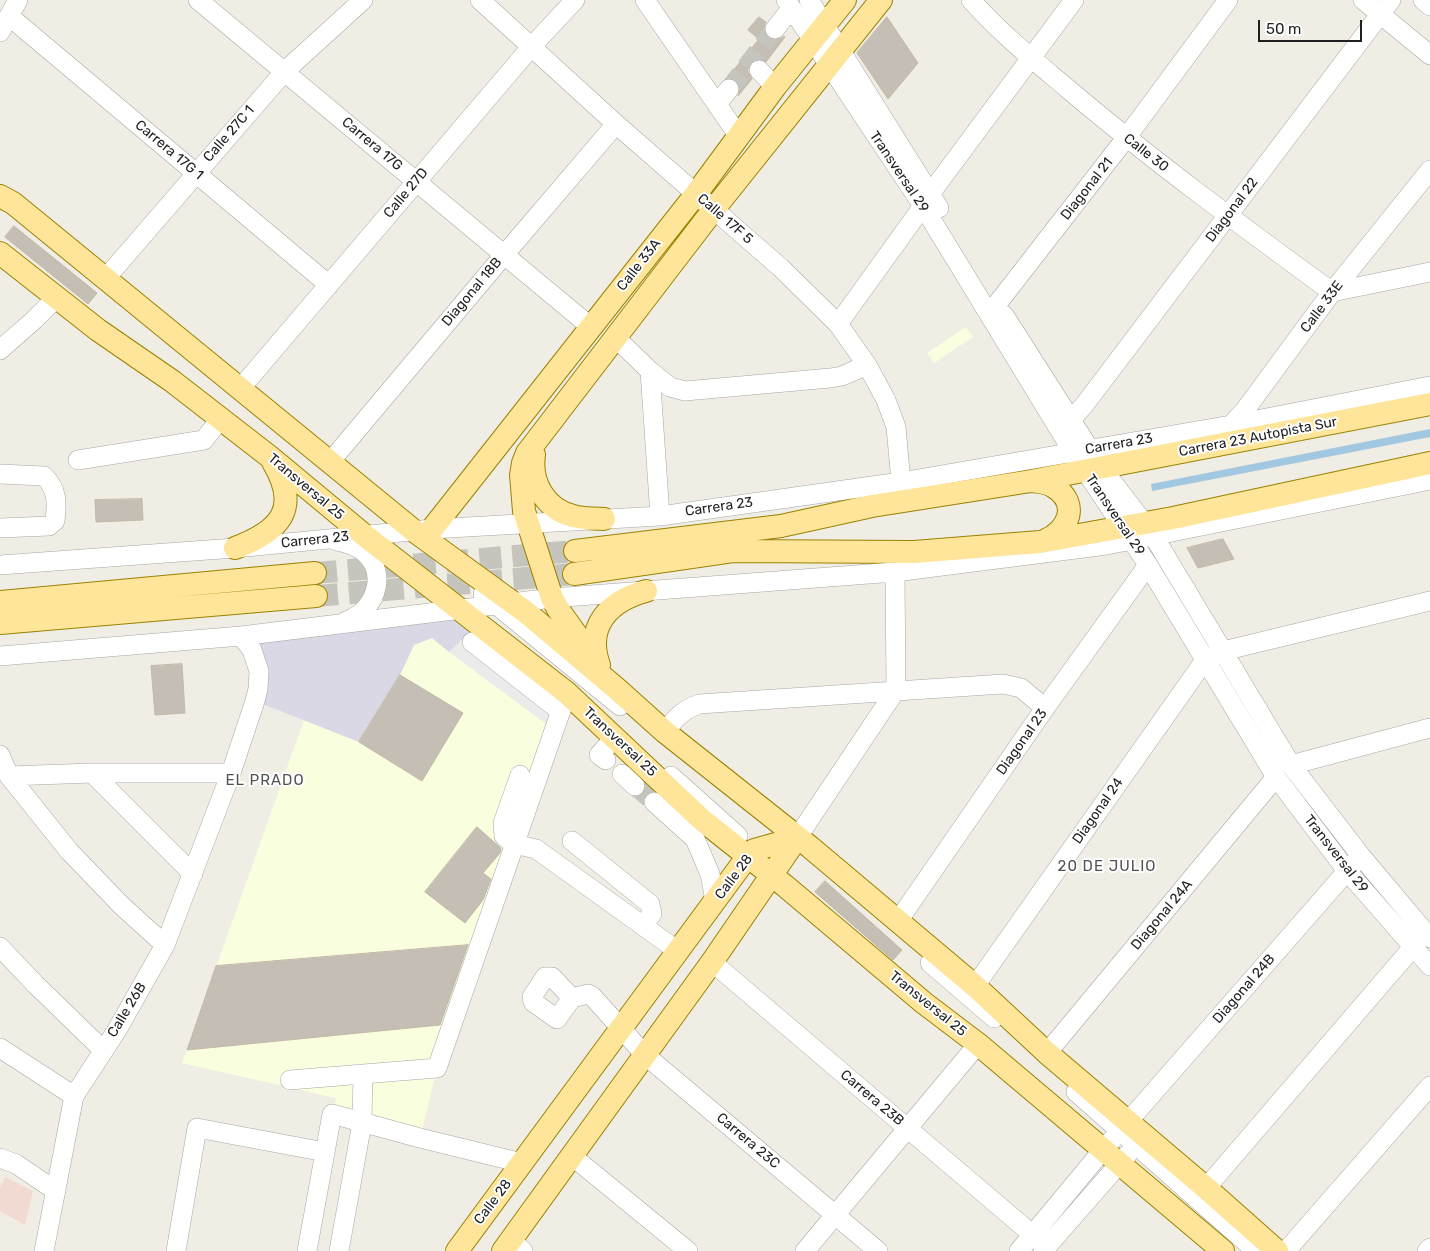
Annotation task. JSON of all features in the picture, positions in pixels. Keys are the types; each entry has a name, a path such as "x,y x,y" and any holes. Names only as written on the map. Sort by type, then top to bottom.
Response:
{"main road":[{"name":"Calle 33A","path":"416,530 591,327 696,194 775,87 845,0"},
{"name":"Calle 33A","path":"528,523 522,498 522,469 530,449 545,432 615,337 714,209 881,0"},
{"name":"Transversal 25","path":"3,199 106,278 506,604 617,689 792,841 898,921 975,986 1047,1053 1123,1144 1224,1251"},
{"name":"Transversal 25","path":"0,253 98,330 172,381 466,609 563,702 615,737 701,819 751,854 774,873 784,885 924,1003 978,1044 1123,1144 1206,1188 1277,1251"},
{"name":"Carrera 23 Autopista Sur","path":"1087,460 1216,446 1430,404"},
{"path":"545,432 537,445 533,466 536,482 543,496 552,506 566,514 582,518 604,519"},
{"path":"235,548 267,533 278,522 283,512 286,495 284,484 270,456"},
{"name":"Carrera 23","path":"575,551 781,526 872,506 1031,480 1087,460"},
{"path":"574,574 733,551 914,552 1040,542 1138,531 1173,518 1430,477"},
{"path":"1031,480 1054,487 1064,498 1068,508 1068,517 1063,529 1051,538 1040,542"},
{"name":"Transversal 25","path":"528,523 552,598 600,668 617,689"},
{"path":"5,612 315,573"},
{"path":"600,668 594,646 598,624 609,610 625,598 646,591"},
{"path":"5,612 316,596"},
{"path":"512,1247 572,1156 774,873 792,841"},
{"name":"Calle 28","path":"457,1251 751,854 792,841"}],"street":[{"name":"Carrera 17G","path":"198,0 591,327"},
{"name":"Calle 27C 1","path":"106,278 285,71 363,0"},
{"name":"Calle 17F 5","path":"480,0 616,124 780,268 838,324 868,365 886,400 896,427 901,482"},
{"name":"Calle 27D","path":"240,389 532,46 575,0"},
{"path":"645,0 738,135"},
{"name":"Transversal 29","path":"809,0 818,33"},
{"name":"Calle 30","path":"971,0 988,19 1031,58 1126,138 1332,292"},
{"path":"838,324 926,200 1074,0"},
{"name":"Diagonal 21","path":"997,304 1126,138 1228,0"},
{"path":"1362,0 1386,7 1430,55"},
{"path":"1423,0 1430,6"},
{"path":"775,29 788,4"},
{"name":"Transversal 29","path":"788,4 818,33 834,57 926,200 1087,460 1223,651 1291,765 1361,856 1430,938"},
{"name":"Diagonal 22","path":"1071,420 1386,7"},
{"name":"Carrera 17G 1","path":"9,16 328,285"},
{"path":"759,70 775,87"},
{"path":"717,104 729,89"},
{"name":"Diagonal 18B","path":"330,462 616,124"},
{"name":"Calle 33E","path":"1216,446 1245,410 1332,292 1430,170"},
{"path":"3,199 8,211 128,310 416,530"},
{"name":"Transversal 29","path":"926,200 997,304 1071,420 1087,460"},
{"path":"0,240 103,324 169,368 226,411 371,535"},
{"path":"1332,292 1430,272"},
{"path":"0,350 56,298"},
{"path":"615,337 650,371 670,387 685,391 830,378 842,376 868,365"},
{"path":"650,371 660,516"},
{"name":"Carrera 23","path":"0,565 235,548 416,530 660,516 901,482 1087,460 1231,425 1430,386"},
{"path":"78,460 204,440 220,419"},
{"path":"0,474 44,476 52,484 56,494 55,522 49,526 0,528"},
{"path":"0,656 241,636 552,598 895,572 1138,531"},
{"name":"Transversal 29","path":"1138,531 1148,565 1276,778 1347,871 1430,966"},
{"path":"316,540 339,542 357,547 370,558 377,578 372,600 364,611 350,620 328,626"},
{"name":"Diagonal 23","path":"898,921 1045,708 1148,565"},
{"path":"792,841 896,690 895,572"},
{"path":"1205,660 1223,651 1430,601"},
{"path":"506,604 657,738 792,841 968,995 1236,1251"},
{"path":"466,609 569,687 751,854"},
{"name":"Calle 26B","path":"44,1251 74,1096 117,1030 165,945 231,773 259,684 257,662 249,645 241,636"},
{"path":"290,1080 437,1068 563,702 472,642"},
{"name":"Diagonal 24","path":"975,986 1205,660"},
{"path":"665,732 674,719 686,709 699,704 896,690 1003,684 1021,688 1045,708"},
{"path":"1291,765 1430,728"},
{"path":"606,760 599,755 615,737"},
{"path":"0,756 9,776 69,850 122,906 165,945"},
{"path":"9,776 231,773"},
{"path":"92,774 193,874"},
{"path":"520,775 503,824 504,836 514,844 536,849 678,951"},
{"name":"Diagonal 24A","path":"1047,1053 1276,778"},
{"path":"654,802 695,839 710,874 715,901"},
{"path":"675,821 701,819"},
{"path":"572,841 650,904 652,914 643,925"},
{"name":"Diagonal 24B","path":"1123,1144 1361,856"},
{"path":"774,873 1123,1144 1256,1251"},
{"path":"0,947 103,1050"},
{"path":"1206,1188 1413,947"},
{"name":"Carrera 23B","path":"712,962 908,1128 1043,1246"},
{"name":"Carrera 23C","path":"572,998 588,994 592,996 645,1055 878,1251"},
{"path":"805,1251 978,1044"},
{"path":"0,1048 74,1096"},
{"path":"339,1251 362,1123 363,1074"},
{"path":"1286,1251 1430,1086"},
{"path":"307,1251 332,1114 522,1163"},
{"path":"176,1251 197,1128 325,1152"},
{"path":"1019,1251 1043,1246 1123,1144"},
{"path":"572,1156 688,1251"},
{"path":"0,1158 16,1164 56,1191"},
{"path":"1427,1251 1430,1248"}],"shaded area":[{"path":"966,327 973,337 934,363 927,353"},
{"path":"461,610 471,631 449,652 432,638 414,645 400,675 359,742 255,701 249,645"},
{"path":"471,631 567,693 437,1068 420,1138 332,1114 336,1098 182,1063 304,720 359,742 400,675 414,645 432,638"},
{"path":"471,631 567,693 553,729 449,652"},
{"path":"5,1177 33,1191 25,1225 0,1211 0,1188"}],"water":[{"path":"1430,429 1430,437 1152,491 1151,484"}],"building":[{"path":"759,17 766,22 764,33 768,38 774,40 785,37 766,62 757,59 751,62 748,66 748,72 752,79 738,96 739,84 736,80 727,78 759,39 748,30"},
{"path":"887,17 918,63 888,99 857,53"},
{"path":"14,226 97,293 88,304 5,237"},
{"path":"142,499 143,520 96,522 95,500"},
{"path":"1223,539 1234,559 1198,568 1187,548"},
{"path":"182,664 185,713 155,715 151,666"},
{"path":"400,675 463,713 422,781 359,742"},
{"path":"646,785 652,791 645,795 643,803 637,797 644,793"},
{"path":"477,827 501,848 500,853 483,873 491,879 483,900 465,923 425,892"},
{"path":"825,881 902,950 893,960 815,892"},
{"path":"468,945 440,1025 187,1050 216,966"}],"tunnel":[{"path":"729,89 775,29"},
{"path":"315,573 575,551"},
{"path":"316,596 574,574"},
{"path":"635,786 654,802"}],"district":[{"name":"EL PRADO","path":"265,781"},
{"name":"20 DE JULIO","path":"1107,867"}]}
